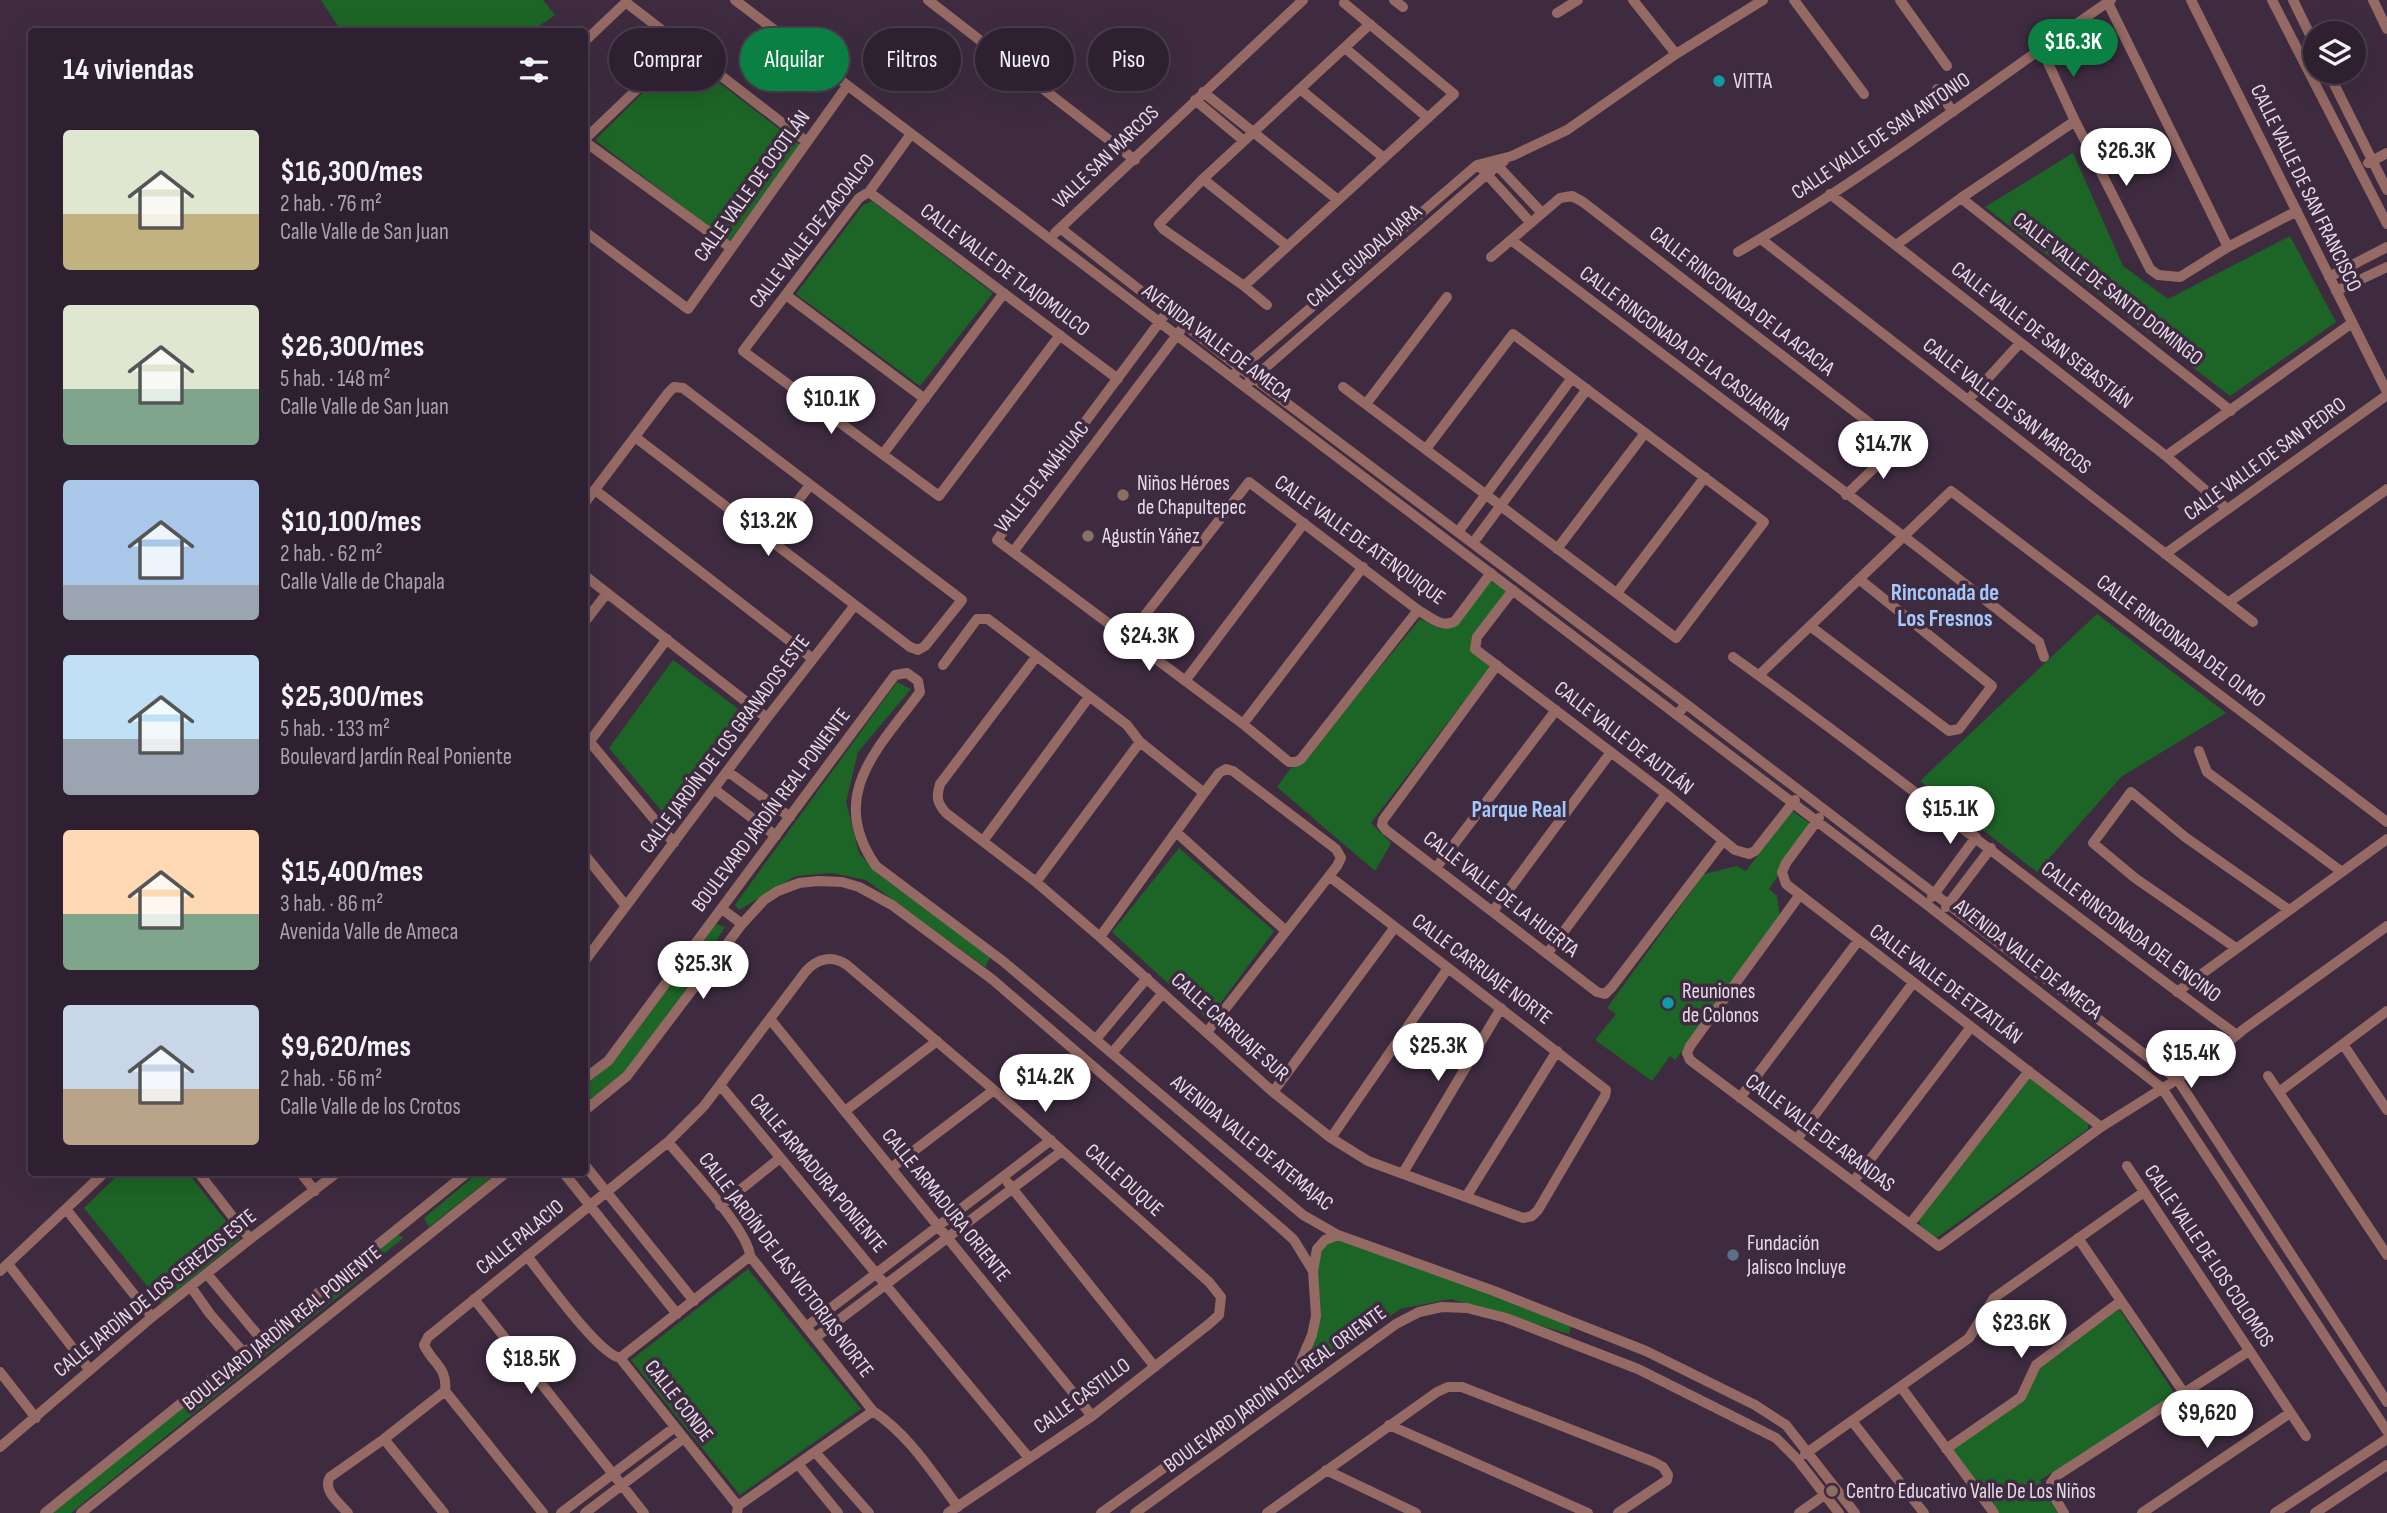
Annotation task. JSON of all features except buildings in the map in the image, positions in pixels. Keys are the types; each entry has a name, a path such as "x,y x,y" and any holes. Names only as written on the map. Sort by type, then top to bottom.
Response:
{"street":[{"name":"AVENIDA VALLE DE AMECA","path":"735,0 771,28"},
{"path":"928,0 1134,159"},
{"name":"VALLE SAN MARCOS","path":"1048,239 1303,0"},
{"path":"1557,13 1578,0"},
{"path":"1633,0 1676,54"},
{"name":"CALLE GUADALAJARA","path":"1231,377 1477,164 1495,164 1567,130 1676,54 1762,0"},
{"path":"1794,0 1864,94"},
{"path":"1900,0 1947,66"},
{"name":"CALLE VALLE DE SAN FRANCISCO","path":"2191,0 2387,394"},
{"path":"2272,0 2387,224"},
{"path":"2293,0 2303,21"},
{"path":"2373,0 2387,29"},
{"path":"2109,1 2228,247"},
{"name":"CALLE VALLE DE SAN ANTONIO","path":"1738,252 1953,112 2109,1"},
{"path":"1244,286 1454,94 1344,3"},
{"path":"588,38 626,4 657,28"},
{"path":"1267,305 1158,223 1370,24"},
{"path":"1345,48 1428,118"},
{"path":"2042,50 2150,269 2158,275 2180,277 2228,247 2297,211"},
{"path":"726,81 807,142"},
{"path":"2334,84 2387,190"},
{"name":"AVENIDA VALLE DE AMECA","path":"849,87 1926,904 2162,1088 2387,1431"},
{"path":"1300,89 1384,158"},
{"path":"1937,89 1953,112"},
{"path":"588,136 635,91"},
{"name":"CALLE VALLE DE OCOTLÁN","path":"588,234 688,309 843,91"},
{"path":"1199,96 1253,132 1338,200"},
{"path":"1199,96 1244,141"},
{"path":"1896,245 2075,121"},
{"name":"CALLE VALLE DE ZACOALCO","path":"883,454 743,351 859,198 869,192 912,134"},
{"path":"588,143 731,248"},
{"path":"2359,168 2387,153"},
{"path":"1477,164 1531,223"},
{"path":"1491,257 1542,213 1495,164"},
{"name":"CALLE GUADALAJARA","path":"1244,387 1487,174 1495,164"},
{"path":"1203,178 1287,246"},
{"name":"CALLE VALLE DE TLAJOMULCO","path":"869,192 1118,379"},
{"name":"CALLE VALLE DE SAN SEBASTIÁN","path":"1830,194 2166,456 2227,509"},
{"name":"CALLE RINCONADA DE LA ACACIA","path":"1542,213 1560,198 1572,197 1583,202 1898,445 1846,495"},
{"name":"CALLE VALLE DE SANTO DOMINGO","path":"1961,198 2231,411"},
{"name":"AVENIDA VALLE DE AMECA","path":"1060,228 2178,1080 2387,1402"},
{"name":"CALLE VALLE DE SAN MARCOS","path":"1761,239 2253,622"},
{"name":"CALLE RINCONADA DE LA CASUARINA","path":"1511,240 2039,642 2044,657"},
{"path":"2329,277 2387,247"},
{"path":"2336,291 2387,267"},
{"path":"1004,293 883,454 939,496 1060,335"},
{"path":"786,295 925,399"},
{"path":"1366,404 1447,297"},
{"path":"1321,299 1329,298 1333,301 1331,311"},
{"name":"VALLE DE ANÁHUAC","path":"1167,312 997,540 1013,552 1184,325"},
{"path":"2166,456 2352,323"},
{"path":"1343,387 1676,638 1764,522 1513,334 1426,449"},
{"path":"1968,400 2020,343"},
{"path":"1458,533 1572,378"},
{"path":"588,500 668,393 674,387 683,388 962,600 930,641 918,650 910,647 635,437"},
{"path":"1473,543 1587,389"},
{"name":"CALLE VALLE DE SAN PEDRO","path":"2165,554 2387,394"},
{"path":"1557,549 1646,433"},
{"path":"1616,593 1704,477"},
{"name":"CALLE VALLE DE ATENQUIQUE","path":"1127,638 1249,482 1418,610 1443,624 1450,625 1455,621 1491,573"},
{"path":"769,539 810,485"},
{"path":"2229,602 2387,489"},
{"path":"595,490 813,659"},
{"name":"CALLE RINCONADA DEL OLMO","path":"1903,537 1951,491 2387,822"},
{"path":"1185,681 1304,523"},
{"path":"1759,675 1903,537"},
{"path":"1013,552 1243,724 1289,762 1296,762 1418,610"},
{"path":"1243,724 1363,567"},
{"path":"588,578 767,718"},
{"path":"1810,626 1950,731 1959,729 1992,689 1990,683 1859,579"},
{"name":"CALLE VALLE DE AUTLÁN","path":"1513,590 1477,637 1475,649 1666,794 1723,841 1744,853 1755,851 1793,803"},
{"path":"588,617 607,593"},
{"name":"CALLE JARDÍN DE LOS GRANADOS ESTE","path":"588,957 855,605"},
{"path":"943,665 977,619 988,619 1127,726 1140,741 1204,793"},
{"path":"588,737 667,639"},
{"name":"CALLE CARRUAJE SUR","path":"1036,657 940,785 936,795 939,806 1100,937 1273,1091 1331,1138 1367,1161 1523,1218 1532,1216 1538,1210"},
{"name":"CALLE RINCONADA DEL ENCINO","path":"1733,657 1991,848 2176,992 2237,1035"},
{"name":"CALLE VALLE DE LA HUERTA","path":"1497,665 1383,820 1382,825 1436,868 1597,992 1605,994 1723,841"},
{"name":"BOULEVARD JARDÍN REAL PONIENTE","path":"588,1076 608,1061 895,676 901,673 914,676"},
{"name":"AVENIDA VALLE DE ATEMAJAC","path":"914,676 920,692 867,765 859,783 856,800 859,831 866,851 876,866 1004,962 1303,1215 1338,1235 1646,1351 1747,1401 1786,1425 1856,1513"},
{"path":"983,841 1089,697"},
{"path":"1677,715 1686,704"},
{"path":"1436,868 1556,710"},
{"path":"588,739 674,843"},
{"path":"1035,882 1140,741"},
{"path":"2199,751 2207,772 2342,872"},
{"path":"1493,911 1611,752"},
{"path":"1100,937 1204,793 1219,773 1226,769 1233,771 1336,849 1340,858 1329,876 1207,1032"},
{"path":"727,771 790,817"},
{"path":"714,789 776,836"},
{"path":"1793,803 1802,792"},
{"path":"2236,948 2135,878 2093,844 2131,792 2185,838 2289,910"},
{"path":"1547,954 1666,794"},
{"path":"758,823 774,805"},
{"path":"1817,821 1825,810"},
{"name":"CALLE VALLE DE ETZATLÁN","path":"1817,821 1786,863 1782,872 1786,884 1858,942 2101,1126"},
{"path":"1176,832 1286,931"},
{"path":"1926,904 1976,837"},
{"path":"2176,992 2387,839"},
{"path":"1940,916 1991,848"},
{"path":"588,859 626,906"},
{"name":"CALLE CARRUAJE NORTE","path":"1329,876 1606,1090 1538,1210"},
{"name":"AVENIDA VALLE DE ATEMAJAC","path":"742,924 764,900 799,883 842,882 875,895 993,980 1294,1240 1313,1271"},
{"name":"CALLE VALLE DE ARANDAS","path":"1799,896 1690,1046 1687,1053 1690,1060 1939,1246 2101,1126"},
{"path":"588,1108 627,1076 742,924 722,909"},
{"path":"2101,1126 2178,1080 2387,926"},
{"path":"1273,1091 1395,927"},
{"path":"1740,1098 1858,942"},
{"name":"CALLE PALACIO","path":"445,1391 444,1373 425,1349 424,1341 668,1142 693,1118 720,1085 813,964 822,960 839,960"},
{"name":"CALLE DUQUE","path":"839,960 1051,1140 1209,1282 1221,1297"},
{"path":"993,980 1004,962"},
{"path":"1331,1138 1448,968"},
{"path":"1096,1039 1147,978"},
{"path":"1797,1139 1913,983"},
{"path":"1112,1053 1163,993"},
{"path":"1403,1173 1501,1008"},
{"path":"2279,1092 2387,1011"},
{"path":"1117,1014 1133,1028"},
{"name":"CALLE ARMADURA ORIENTE","path":"770,1019 1092,1416"},
{"path":"1853,1182 1971,1027"},
{"path":"845,1111 937,1041"},
{"path":"2343,1044 2387,1110"},
{"path":"1466,1196 1557,1051"},
{"path":"1910,1224 2029,1071"},
{"path":"2268,1076 2387,1255"},
{"name":"CALLE ARMADURA PONIENTE","path":"720,1085 1029,1458"},
{"path":"891,1168 994,1090"},
{"path":"806,1327 1051,1140"},
{"name":"CALLE JARDÍN DE LAS VICTORIAS NORTE","path":"668,1142 739,1230 750,1248 750,1256 873,1411 890,1422 914,1447 953,1510"},
{"path":"815,1338 1062,1151"},
{"path":"720,1206 780,1158"},
{"name":"CALLE VALLE DE LOS COLOMOS","path":"2127,1166 2306,1436"},
{"path":"588,1169 694,1301"},
{"path":"89,1369 4,1268 101,1176"},
{"path":"201,1176 250,1239"},
{"path":"302,1176 315,1191"},
{"name":"CALLE JARDÍN DE LOS CEREZOS ESTE","path":"0,1447 152,1317 333,1176"},
{"name":"BOULEVARD JARDÍN REAL PONIENTE","path":"45,1513 463,1176"},
{"name":"BOULEVARD JARDÍN REAL PONIENTE","path":"81,1513 95,1509 502,1176"},
{"path":"566,1176 677,1314"},
{"path":"1004,1176 1155,1367"},
{"path":"1247,1200 1263,1182"},
{"path":"1797,1459 1969,1338 1994,1298 2144,1192"},
{"path":"66,1209 152,1317"},
{"path":"408,1221 422,1240"},
{"name":"BOULEVARD JARDÍN DEL REAL ORIENTE","path":"1101,1513 1277,1387 1298,1368 1308,1350 1316,1316 1313,1271 1317,1249 1325,1240 1338,1235"},
{"path":"2078,1238 2184,1393"},
{"name":"CALLE CONDE","path":"527,1256 594,1339 612,1357 620,1358 738,1510"},
{"path":"620,1358 750,1256"},
{"name":"BOULEVARD JARDÍN REAL PONIENTE","path":"207,1274 261,1339"},
{"name":"BOULEVARD JARDÍN REAL PONIENTE","path":"191,1287 244,1353"},
{"name":"CALLE CASTILLO","path":"953,1510 1092,1416 1155,1367 1219,1315 1221,1297"},
{"path":"474,1299 644,1513"},
{"path":"1946,1449 2021,1397 2036,1365 2121,1301"},
{"name":"BOULEVARD JARDÍN DEL REAL ORIENTE","path":"1135,1513 1396,1324 1419,1312 1442,1307 1467,1308 1506,1318 1577,1346"},
{"path":"227,1333 243,1318"},
{"path":"1585,1326 1577,1346 1638,1368 1776,1438 1797,1459 1833,1511 1845,1500"},
{"path":"2064,1513 2052,1493 2051,1483 2056,1476 2249,1351"},
{"path":"0,1372 36,1418"},
{"path":"1267,1513 1437,1392 1448,1387 1462,1387 1654,1462 1668,1475 1667,1480 1618,1513"},
{"path":"1900,1387 1994,1513"},
{"path":"348,1513 327,1488 326,1482 445,1391 543,1513"},
{"path":"1738,1418 1747,1401"},
{"path":"738,1510 873,1411"},
{"path":"2142,1513 2290,1413"},
{"path":"1852,1421 1924,1513"},
{"path":"1390,1424 1588,1513"},
{"path":"561,1513 675,1427"},
{"path":"586,1513 684,1438"},
{"path":"384,1439 444,1513"},
{"path":"1205,1439 1215,1455"},
{"path":"2275,1513 2387,1440"},
{"path":"815,1452 869,1513"},
{"path":"798,1464 838,1513"},
{"path":"2315,1513 2387,1465"},
{"path":"1326,1470 1416,1513"},
{"path":"1799,1513 1835,1487"}],"green space":[{"path":"321,0 543,0 555,15 536,28 339,28"},
{"path":"726,88 800,145 729,242 595,140 645,91 726,91"},
{"path":"2073,153 2123,266 2168,299 2290,236 2336,322 2230,396 1985,207"},
{"path":"872,201 993,293 920,386 796,294 863,205"},
{"path":"1491,580 1508,592 1474,636 1490,667 1371,823 1391,843 1375,871 1277,787 1291,768 1299,766 1420,619 1440,628 1452,628"},
{"path":"2097,614 2226,713 2121,777 2037,872 1920,781"},
{"path":"673,660 753,720 674,826 609,748"},
{"path":"897,682 911,689 858,752 846,802 859,853 879,875 991,956 985,967 866,880 832,873 796,876 739,910 735,905"},
{"path":"1791,810 1812,825 1769,889 1777,896 1781,923 1675,1060 1670,1056 1652,1081 1595,1040 1616,1014 1607,1008 1704,874 1737,866 1746,871"},
{"path":"1179,848 1274,931 1208,1020 1112,932"},
{"path":"716,924 725,927 688,987 624,1072 588,1101 588,1083 613,1062"},
{"path":"2031,1075 2088,1119 2088,1129 1935,1239 1921,1228 1919,1219"},
{"path":"117,1176 190,1176 240,1239 161,1303 84,1208"},
{"path":"474,1176 493,1176 429,1227 424,1218"},
{"path":"396,1233 403,1238 374,1262 360,1279 71,1513 52,1513"},
{"path":"1339,1236 1571,1325 1569,1334 1451,1299 1400,1309 1214,1445 1208,1438 1278,1388 1309,1350 1316,1259 1325,1241"},
{"path":"748,1269 861,1409 740,1495 631,1360"},
{"path":"2118,1307 2176,1396 2040,1480 2058,1513 1998,1513 1951,1450 2023,1398 2038,1366"}],"place":[{"name":"VITTA","path":"1719,81"},
{"name":"Niños Héroes de Chapultepec","path":"1123,495"},
{"name":"Agustín Yáñez","path":"1088,536"},
{"name":"Reuniones de Colonos","path":"1668,1003"},
{"name":"Fundación Jalisco Incluye","path":"1733,1255"},
{"name":"Centro Educativo Valle De Los Niños","path":"1832,1491"}],"district":[{"name":"Rinconada de Los Fresnos","path":"1945,606"},
{"name":"Parque Real","path":"1519,810"}]}
